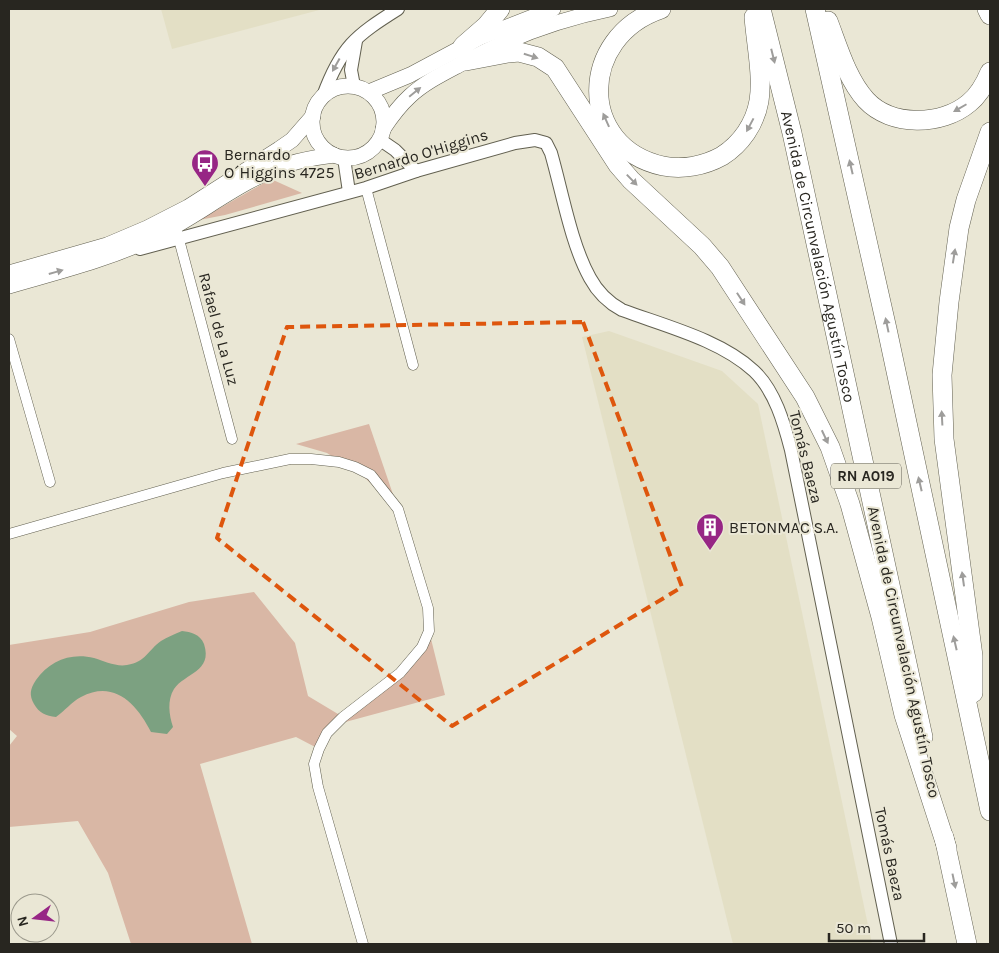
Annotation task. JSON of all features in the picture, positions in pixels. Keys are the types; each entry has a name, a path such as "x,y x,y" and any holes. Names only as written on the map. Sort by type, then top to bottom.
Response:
{"highway":[{"path":"465,53 500,9"},
{"path":"661,9 629,25 614,41 608,50 600,73 599,97 606,122 628,150 638,157 654,163 671,167 682,167 694,166 717,158 736,144 751,126 759,101 760,84 754,9"},
{"name":"Avenida de Circunvalación Agustín Tosco","path":"761,9 792,134 967,944"},
{"name":"RN A019","path":"816,9 888,329 990,810"},
{"path":"823,9 858,91 868,102 887,114 910,120 935,119 948,115 959,110 979,93 990,72"},
{"path":"987,9 990,15"},
{"path":"465,53 519,52 538,57 555,68 618,165 631,180 702,246 720,267 805,397 830,447 844,486 879,608 904,715 947,848"},
{"path":"974,732 973,656 944,447 942,375 959,228 966,200 990,132"}],"main road":[{"path":"9,286 104,258 137,245 178,233 254,179 271,171 306,159 365,154 376,145 399,107 465,53 508,25 553,9"},
{"path":"369,92 465,53 554,23 610,9"},
{"path":"339,156 318,142 313,130 313,116 318,102 334,88 354,86 374,96 384,115 381,134"},
{"path":"9,273 107,245 167,218 292,140 313,116"}],"street":[{"path":"323,96 336,63 356,38 398,9"},
{"path":"354,86 351,70 356,38"},
{"path":"381,134 416,171"},
{"name":"Bernardo O'Higgins","path":"178,233 366,188 416,171 515,143 535,140 546,143"},
{"name":"Tomás Baeza","path":"546,143 551,153 577,248 590,279 602,294 612,304 622,310 715,344 734,355 755,372 771,394 784,423 891,944"},
{"path":"339,156 349,192"},
{"path":"366,188 413,365"},
{"name":"Rafael de La Luz","path":"178,233 232,439"},
{"path":"9,340 50,482"},
{"path":"9,534 223,474 290,459 339,462 371,475 398,509 428,608 429,631 422,647 400,673 343,717 327,733 314,764 318,787 363,944"}],"highlighted area":[{"path":"583,322 682,587 452,726 217,538 287,327"}],"shaded area":[{"path":"161,9 323,9 172,49"},
{"path":"271,179 302,193 225,215 199,220"},
{"name":"BETONMAC S.A.","path":"609,331 722,371 758,404 872,944 733,944 582,337"},
{"path":"369,424 398,509 365,478 327,453 296,444"},
{"path":"254,592 295,643 308,696 343,717 400,673 429,631 445,695 338,724 319,749 296,737 200,764 252,944 131,944 108,873 78,821 9,827 9,746 17,736 9,729 9,645 90,632 189,602"},
{"path":"182,631 192,633 200,638 206,653 205,661 197,671 174,689 170,698 169,708 173,727 167,734 151,732 139,712 123,697 114,693 104,691 93,692 74,701 56,717 41,712 32,701 32,686 41,673 54,663 69,657 85,656 114,664 127,665 138,661 161,641"}],"place":[{"name":"Bernardo O´Higgins 4725","path":"205,187"},
{"name":"BETONMAC S.A.","path":"710,551"}]}
